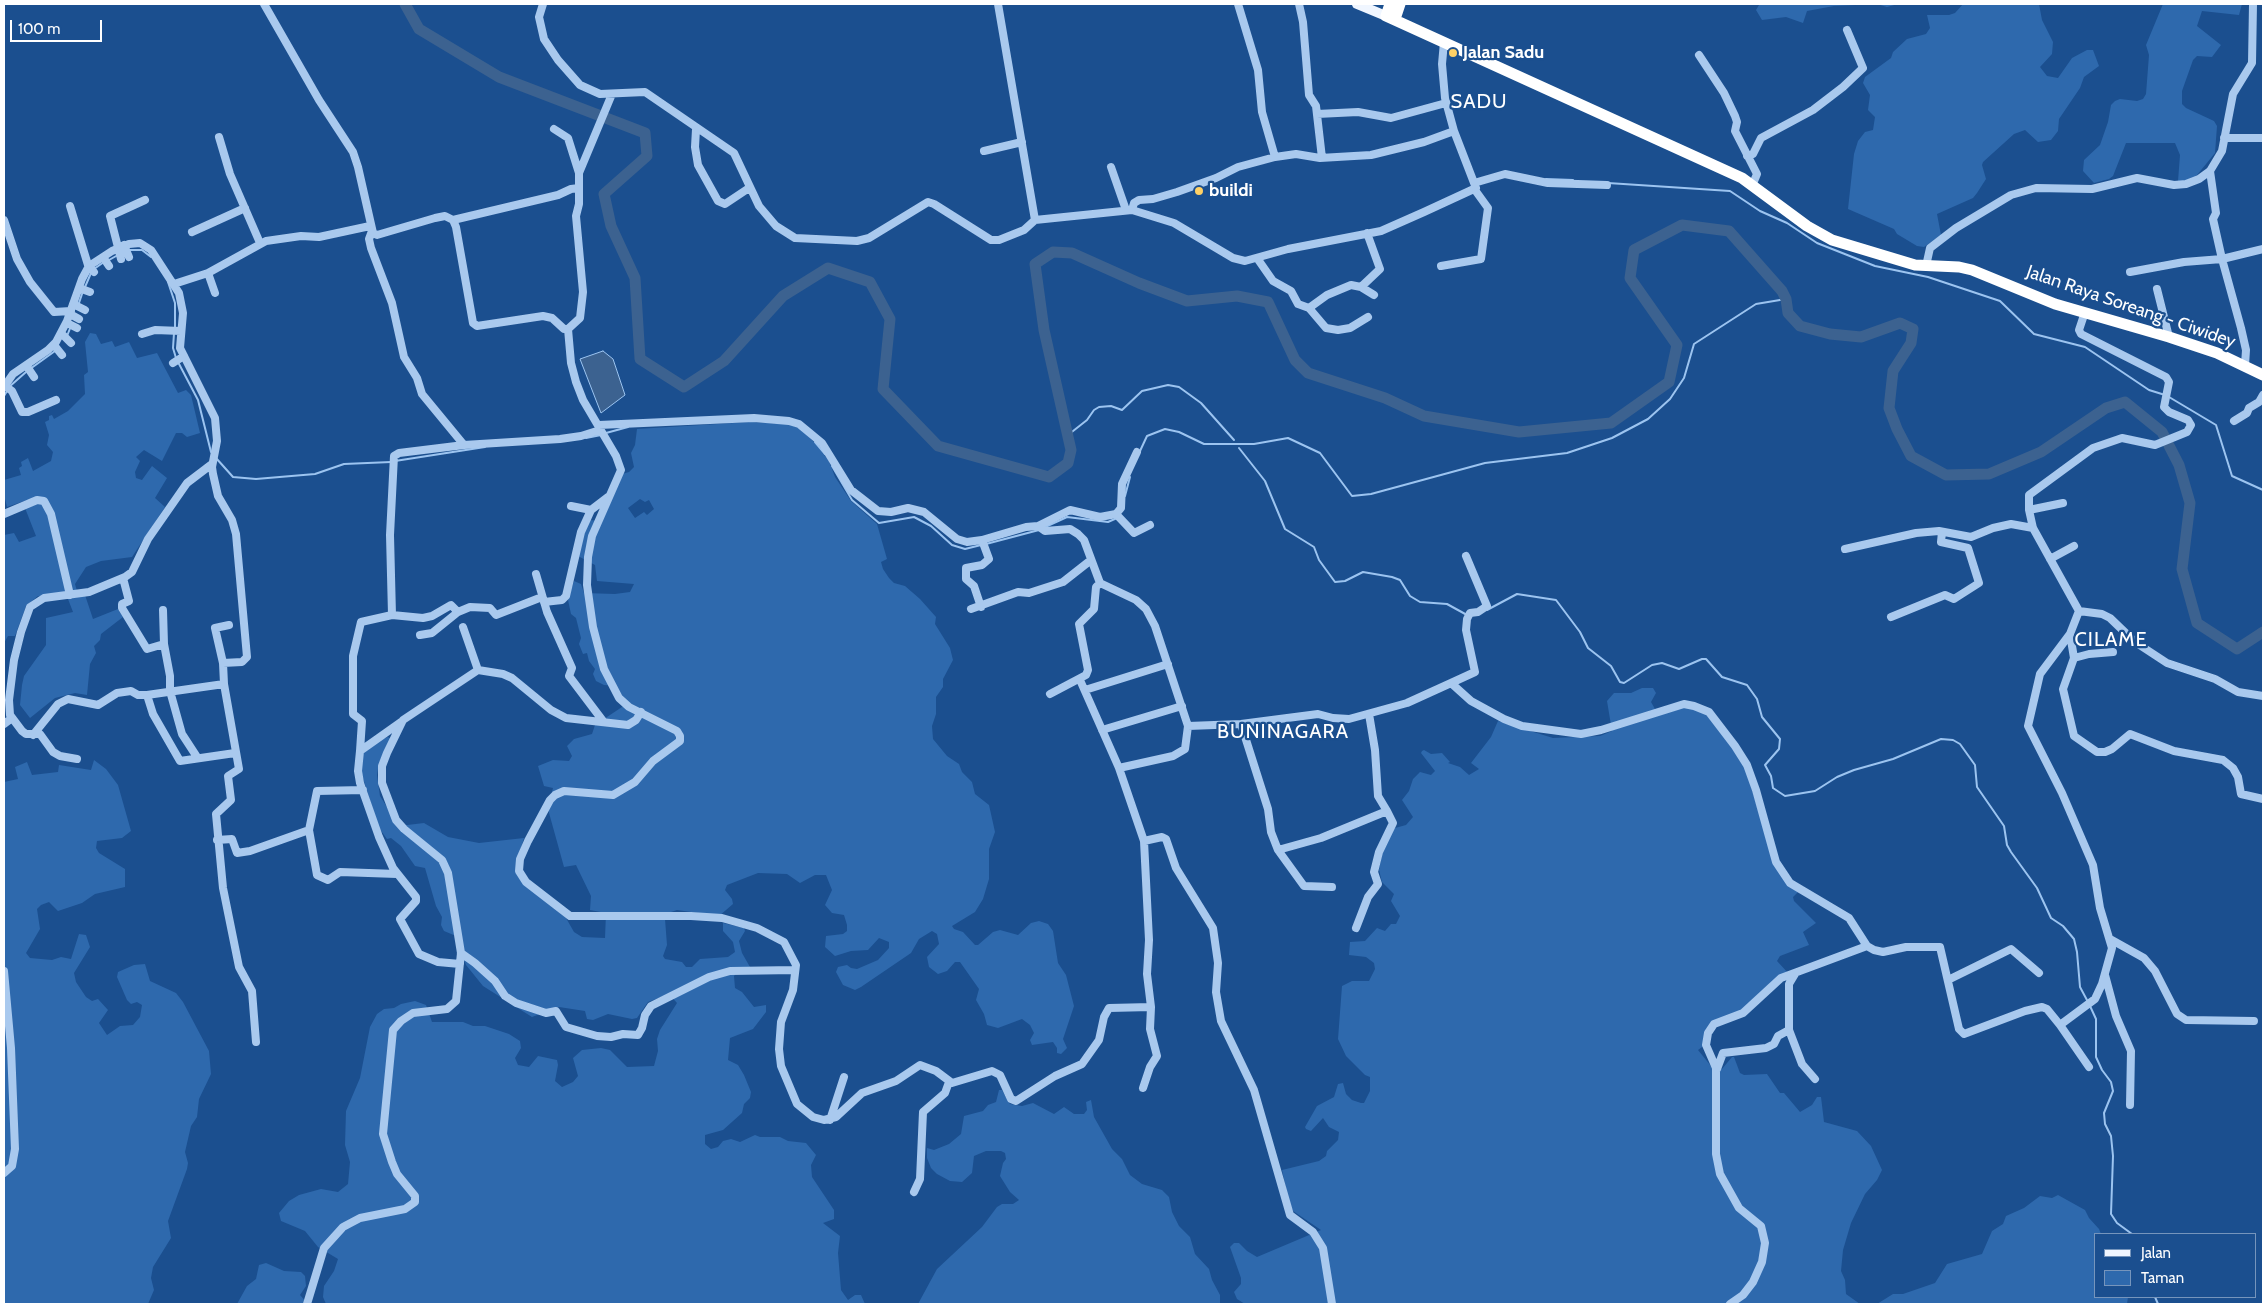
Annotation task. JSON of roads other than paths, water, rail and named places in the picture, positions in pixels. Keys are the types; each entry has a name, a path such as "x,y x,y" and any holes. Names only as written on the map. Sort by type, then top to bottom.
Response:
{"highway":[{"path":"1390,4 1391,18"},
{"path":"1391,18 1400,4"},
{"name":"Jalan Raya Soreang - Ciwidey","path":"1391,18 1726,170 1752,186 1807,226 1832,240 1892,260 1926,266 1959,267 1972,270 2055,304 2169,336 2245,365 2263,375"}],"main road":[{"path":"1357,4 1391,18"}],"street":[{"path":"264,4 319,100 353,152 371,229 371,248 392,303 404,357 417,378 422,394 464,446"},
{"path":"543,4 539,22 544,39 558,60 588,90 600,94 645,92 736,156 749,188 759,206 776,226 795,238 807,240 863,240 928,202 991,240 999,240 1024,230 1035,220 1129,210 1174,223 1233,258 1245,261 1273,253 1381,231 1475,186 1505,174 1548,183 1607,185"},
{"path":"998,4 1035,220"},
{"path":"1238,4 1258,70 1262,112 1275,157"},
{"path":"1299,4 1304,22 1309,95 1316,106 1322,158"},
{"path":"1926,266 1930,248 1956,228 2011,195 2036,188 2092,189 2137,178 2174,185 2186,184 2199,179 2210,171 2222,151 2233,94 2252,63 2253,4"},
{"path":"1747,156 1753,154 1761,138 1813,110 1863,68 1847,30"},
{"path":"1440,266 1481,258 1488,208 1475,186 1454,131 1446,103 1442,64 1444,42"},
{"path":"1699,56 1724,93 1736,116 1735,131 1757,174 1752,186"},
{"path":"579,174 612,94"},
{"path":"1317,114 1358,112 1391,118 1446,103"},
{"path":"554,129 568,138 579,174 576,216 583,304 580,318 568,329"},
{"path":"696,129 695,140 698,165 718,201 725,204 749,188"},
{"path":"1129,210 1139,200 1153,199 1178,192 1216,178 1238,167 1275,157 1296,154 1322,158 1371,155 1424,142 1454,131"},
{"path":"219,137 230,174 260,243"},
{"path":"2224,138 2263,138"},
{"path":"984,151 1022,142"},
{"path":"1111,167 1129,210"},
{"path":"2210,171 2216,213 2213,219 2244,343 2245,365"},
{"path":"174,284 208,273 260,243 301,236 319,237 371,229 377,234 445,216 453,220 524,204 558,196 570,189 579,188"},
{"path":"123,253 111,214 145,200"},
{"path":"56,400 23,412 19,410 7,388 13,374 31,371 58,350 67,338 92,269 70,206"},
{"path":"192,232 245,208"},
{"path":"4,220 17,259 30,282 54,312 76,312"},
{"path":"453,220 475,325 481,326 543,316 552,318 564,329 568,329"},
{"path":"1361,287 1380,269 1367,233"},
{"path":"92,269 123,253 135,242 157,264 164,276 174,284 182,304 176,330 180,342 178,359 215,418 216,450 213,462 218,496 232,520 236,534 247,657 242,662 223,663"},
{"path":"2130,272 2184,262 2222,260 2263,249"},
{"path":"1257,258 1273,281 1290,290 1298,304 1309,308 1323,326 1338,330 1350,328 1368,317"},
{"path":"208,273 215,293"},
{"path":"1309,308 1327,295 1348,286 1361,287 1374,295"},
{"path":"2157,288 2169,336"},
{"path":"2060,1025 2092,1002 2105,974 2112,948 2100,908 2093,865 2084,841 2028,726 2040,674 2070,634 2078,611 2033,528 2029,510 2029,495 2093,448 2122,438 2155,445 2187,432 2192,425 2188,420 2169,412 2164,407 2169,382 2166,377 2081,334 2079,330 2085,312"},
{"path":"568,329 574,374 584,400 616,456 621,470 592,536 588,557 587,585 593,627 610,684 619,698 629,706 677,731 680,736 680,742 653,761 635,782 613,794 564,791 550,800 520,859 519,871 522,876 564,913 576,917 691,916 722,918 757,928 784,942 792,954 795,970 793,990 781,1022 779,1049 781,1066 797,1104 813,1118 830,1120 866,1092 896,1081 917,1066 936,1071 949,1082"},
{"path":"142,334 155,330 176,330"},
{"path":"2234,421 2247,413 2249,408 2259,402 2263,395"},
{"path":"392,615 390,543 394,456 398,453 505,441 560,439 581,436 601,430 754,418 789,421 799,424 822,443 851,490 878,511 892,512 908,508 924,512 957,539 967,542 982,543 1026,527 1074,531 1084,540 1100,583 1136,600 1146,609 1155,626 1188,726 1185,749 1173,756 1119,768"},
{"path":"1118,516 1121,508 1122,484 1137,452"},
{"path":"77,759 60,756 53,752 40,734 22,731 12,718 9,700 12,671 20,632 30,607 44,598 89,592 123,578 132,572 148,539 187,483 213,462"},
{"path":"420,635 432,634 458,612 472,607 490,608 496,615 543,600 562,600 566,596 581,532 591,510 608,497"},
{"path":"4,514 37,500 44,501 51,514 70,595"},
{"path":"2029,510 2063,503"},
{"path":"571,506 591,510"},
{"path":"1040,527 1070,510 1100,517 1118,516 1134,533 1150,525"},
{"path":"1845,548 1916,533 1942,532 1971,538 1993,528 2011,524 2033,528"},
{"path":"1891,617 1945,595 1954,599 1979,583 1968,548 1941,542 1942,532"},
{"path":"981,607 974,586 966,579 966,568 982,565 989,559 982,543"},
{"path":"2050,559 2074,546"},
{"path":"1188,726 1241,724 1310,715 1348,719 1407,703 1475,672 1466,630 1468,617 1487,606 1466,556"},
{"path":"971,609 981,607 1018,592 1029,593 1063,582 1091,560"},
{"path":"536,574 543,600 572,668 569,676 602,721"},
{"path":"123,578 129,601 122,604 122,608 147,649 164,644"},
{"path":"1050,694 1080,680 1086,675 1088,670 1079,624 1094,609 1096,587 1100,583"},
{"path":"458,612 451,605 432,616 423,618 392,615 361,622 355,645 353,714 362,721 358,772 379,837 397,874 416,896 416,900 400,919 418,954 438,962 460,964"},
{"path":"163,610 164,644 170,676 170,691 182,734 198,757"},
{"path":"2078,611 2102,614 2110,618 2135,642 2167,663 2215,679 2248,696 2263,696"},
{"path":"229,625 214,628 223,663 224,684 239,768 228,776 232,800 216,814 223,888 239,967 252,991 256,1042"},
{"path":"463,626 478,670"},
{"path":"2070,634 2074,658 2062,689 2072,732 2086,746 2097,752 2105,752 2130,734 2174,751 2223,760 2233,768 2238,777 2241,794 2263,799"},
{"path":"2074,658 2089,654 2113,652"},
{"path":"1085,690 1168,664"},
{"path":"360,751 478,670 503,674 512,678 558,715 566,718 628,725 636,720 641,712"},
{"path":"1080,680 1119,768 1144,842 1149,940 1147,974 1151,1007 1150,1029 1158,1051 1143,1088"},
{"path":"1451,683 1470,701 1504,719 1522,726 1581,734 1609,728 1684,704 1709,712 1747,765 1776,862 1790,883 1849,918 1867,946 1878,952 1896,947 1940,947 1959,1029 1964,1034 2042,1007 2047,1009 2060,1025 2089,1067"},
{"path":"33,734 58,704 68,699 79,699 98,705 117,693 131,692 138,695 147,695 224,684"},
{"path":"147,695 153,714 180,761 235,753"},
{"path":"1102,730 1182,706"},
{"path":"1356,928 1368,897 1378,884 1374,872 1379,852 1393,823 1378,796 1375,750 1369,714"},
{"path":"4,724 12,718"},
{"path":"306,1304 324,1248 343,1227 360,1218 405,1209 415,1202 415,1196 395,1168 383,1134 392,1036 397,1025 407,1016 420,1011 446,1009 453,1004 460,964 461,953 446,865 404,829 391,810 384,790 382,766 403,720"},
{"path":"1241,724 1268,809 1271,832 1278,850 1301,883 1309,887 1332,887"},
{"path":"363,790 317,791 309,830 317,875 328,880 340,872 397,874"},
{"path":"1278,850 1321,838 1387,811"},
{"path":"218,840 232,839 236,852 240,853 309,830"},
{"path":"1144,842 1162,837 1166,839 1176,868 1212,928 1218,963 1216,992 1221,1021 1254,1090 1290,1216 1313,1232 1323,1248 1332,1304"},
{"path":"2109,938 2117,945 2144,958 2155,971 2174,1010 2181,1018 2186,1020 2254,1021"},
{"path":"1730,1304 1743,1295 1753,1282 1762,1262 1765,1243 1760,1226 1739,1208 1720,1174 1716,1154 1716,1071 1714,1061 1706,1045 1710,1027 1727,1018 1743,1013 1781,978 1867,946"},
{"path":"1948,980 2011,949 2039,973"},
{"path":"461,953 482,969 495,981 505,996 516,1003 546,1013 556,1011 566,1027 597,1036 611,1037 623,1034 638,1035 642,1028 644,1015 651,1006 709,977 730,971 795,970"},
{"path":"4,971 11,1048 15,1149 12,1166 4,1173"},
{"path":"1796,973 1789,984 1789,1030 1802,1064 1814,1079"},
{"path":"2105,974 2116,1016 2131,1051 2130,1106"},
{"path":"949,1082 992,1070 1002,1078 1011,1099 1019,1100 1039,1084 1082,1064 1100,1040 1104,1017 1109,1008 1151,1007"},
{"path":"1716,1071 1723,1053 1766,1048 1774,1044 1778,1036 1789,1030"},
{"path":"830,1120 844,1077"},
{"path":"914,1192 920,1179 923,1112 945,1093 949,1082"}],"waterway":[{"path":"405,4 419,29 499,77 645,133 647,156 604,194 611,226 635,278 640,359 684,387 724,361 783,296 828,268 870,282 890,319 883,389 938,446 1049,477 1068,463 1071,450 1044,330 1035,264 1053,252 1072,253 1139,283 1187,301 1237,296 1268,302 1295,360 1308,373 1385,398 1424,416 1519,432 1611,423 1669,382 1677,345 1630,278 1634,250 1682,225 1729,231 1782,291 1786,299 1788,313 1800,326 1830,334 1861,337 1900,323 1913,329 1911,343 1893,371 1889,408 1911,456 1946,475 1989,474 2041,452 2106,408 2125,402 2162,432 2179,465 2190,503 2182,569 2197,623 2237,649 2263,632"},
{"path":"1546,179 1573,180"},
{"path":"1608,183 1730,191 1760,211 1787,223 1817,243 1875,266 1928,277 2000,301 2034,334 2085,347 2149,390 2165,395"},
{"path":"129,250 142,250 151,257"},
{"path":"109,260 118,255"},
{"path":"94,269 104,262"},
{"path":"85,287 91,273"},
{"path":"168,282 175,303 175,328"},
{"path":"79,303 83,291"},
{"path":"1140,451 1147,436 1165,429 1179,432 1204,444 1254,444 1288,438 1320,453 1352,496 1371,494 1485,463 1567,453 1612,438 1648,419 1670,399 1684,378 1694,344 1756,304 1786,299"},
{"path":"67,336 71,326"},
{"path":"174,333 173,348 176,358"},
{"path":"30,369 55,351"},
{"path":"178,362 198,400 211,452"},
{"path":"9,387 26,372"},
{"path":"1068,435 1087,420 1094,410 1099,407 1111,406 1122,410 1142,391 1168,385 1179,387 1201,403 1234,440"},
{"path":"4,396 7,391"},
{"path":"2169,397 2216,425 2232,476 2263,490"},
{"path":"606,433 628,427"},
{"path":"586,438 601,435"},
{"path":"815,442 825,454"},
{"path":"395,461 485,447"},
{"path":"1239,448 1265,481 1285,529 1314,547 1319,560 1335,582 1345,581 1363,572 1392,577 1400,580 1410,596 1420,602 1447,604 1467,615"},
{"path":"216,458 233,477 256,479 315,474 344,464 391,462"},
{"path":"832,466 852,500 879,523 914,517 931,526 952,545 965,549 981,545"},
{"path":"1125,496 1130,477"},
{"path":"1043,528 1067,517 1108,522 1117,518"},
{"path":"986,544 1039,530"},
{"path":"1487,610 1517,594 1556,600 1580,632 1588,648 1611,666 1620,682 1624,683 1652,665 1662,663 1679,669 1706,659 1722,677 1747,685 1757,699 1762,717 1780,739 1779,749 1765,765 1771,776 1773,788 1785,796 1815,791 1837,777 1893,759 1941,739 1953,740 1960,744 1975,765 1977,787 2004,826 2007,845 2011,852 2037,888 2051,918 2063,926 2074,939 2080,987 2088,1002"},
{"path":"2090,1006 2096,1019 2096,1057 2102,1070 2111,1082 2113,1091 2104,1113 2105,1124 2111,1136 2113,1156 2111,1214 2117,1223 2131,1233"},
{"path":"2155,1298 2158,1304"}],"place":[{"name":"Jalan Sadu","path":"1453,53"},
{"name":"buildi","path":"1199,191"}],"district":[{"name":"SADU","path":"1479,102"},
{"name":"CILAME","path":"2111,640"},
{"name":"BUNINAGARA","path":"1283,732"}]}
